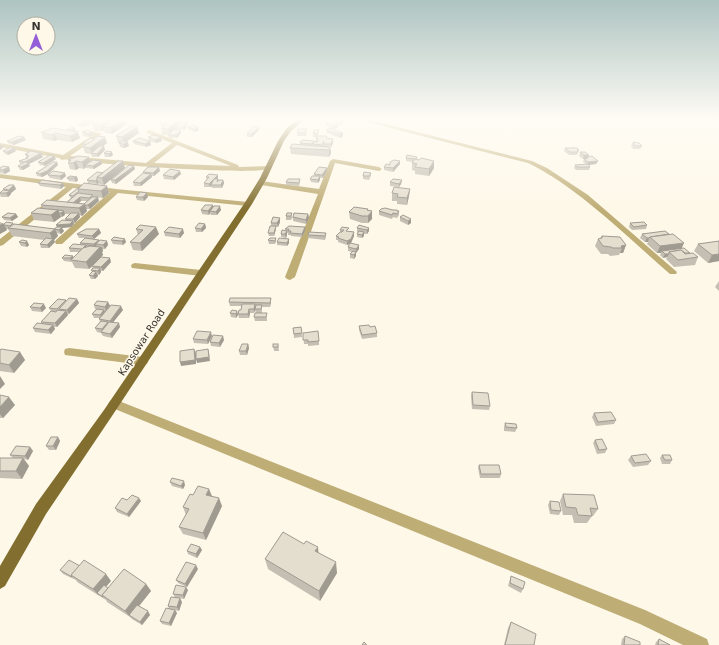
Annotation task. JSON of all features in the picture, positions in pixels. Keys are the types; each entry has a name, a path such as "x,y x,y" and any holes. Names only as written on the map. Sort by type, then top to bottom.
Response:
{"main road":[{"name":"Kapsowar Road","path":"0,581 41,509 114,404 248,204 261,183 277,149"}],"street":[{"path":"22,149 82,160 148,165 245,169 268,168"},
{"path":"52,164 76,149"},
{"path":"148,165 168,149"},
{"path":"192,149 245,169"},
{"path":"478,149 530,162 545,169 584,197 673,272"},
{"path":"290,277 333,161 379,169"},
{"path":"28,179 40,172"},
{"path":"0,176 248,204"},
{"path":"261,183 322,192"},
{"path":"0,242 72,185"},
{"path":"59,242 116,190"},
{"path":"136,266 201,273"},
{"path":"69,352 143,361"},
{"path":"114,404 645,618 701,645"}],"building":[{"path":"7,149 12,149 7,152 3,151"},
{"path":"96,149 101,149 97,154 91,153"},
{"path":"566,149 579,150 577,150 578,152 570,152"},
{"path":"31,151 41,153 25,162 19,161 28,158 26,158 29,156 26,156 28,155 25,154"},
{"path":"107,151 112,152 109,154 104,153"},
{"path":"580,152 585,152 589,155 584,155"},
{"path":"50,155 54,156 43,163 38,162"},
{"path":"407,155 417,157 416,159 406,158"},
{"path":"78,156 89,157 82,162 76,161 73,163 68,163 71,160 68,160"},
{"path":"592,156 598,161 588,162 584,159 588,158 586,157"},
{"path":"421,158 434,161 429,169 415,167 417,164 412,163 415,159 419,160"},
{"path":"93,160 101,161 93,166 85,165"},
{"path":"394,160 400,161 393,168 384,167 386,164 390,165 390,162"},
{"path":"118,161 123,161 102,178 97,177"},
{"path":"25,162 29,163 21,167 18,166"},
{"path":"53,162 57,162 47,171 40,174 36,173"},
{"path":"588,164 590,167 577,167 575,165"},
{"path":"129,165 134,166 115,180 111,180"},
{"path":"3,166 9,167 0,170"},
{"path":"148,167 159,167 153,173 143,172"},
{"path":"319,167 327,168 322,175 314,174"},
{"path":"170,169 180,171 173,177 163,175"},
{"path":"53,171 65,173 60,176 48,175"},
{"path":"97,172 103,173 97,177 96,181 87,180"},
{"path":"364,172 371,173 369,176 363,176"},
{"path":"143,173 151,174 140,183 133,182"},
{"path":"209,174 218,175 209,184 204,183 209,177 206,177"},
{"path":"70,176 77,177 67,178"},
{"path":"312,176 320,176 318,180 310,179"},
{"path":"214,179 218,179 217,182 219,180 223,180 221,185 211,185"},
{"path":"288,179 300,179 299,183 286,182"},
{"path":"393,179 402,180 399,184 390,182"},
{"path":"42,180 63,183 60,185 38,183"},
{"path":"84,183 107,186 101,191 78,189"},
{"path":"9,185 14,185 9,190 3,189"},
{"path":"82,185 78,189 79,191 73,196 69,195"},
{"path":"394,187 410,189 407,198 397,197 398,194 392,193"},
{"path":"3,190 10,191 0,193"},
{"path":"140,192 147,193 143,197 136,197"},
{"path":"78,193 93,195 89,198 80,197 73,203 67,202"},
{"path":"92,197 98,197 88,205 84,204"},
{"path":"47,200 85,204 79,208 41,205"},
{"path":"205,205 213,205 208,211 201,210"},
{"path":"214,206 220,206 216,212 210,211"},
{"path":"354,207 372,211 368,216 362,216 349,212"},
{"path":"38,208 58,210 51,215 31,213"},
{"path":"385,208 399,211 397,214 393,213 392,215 379,211"},
{"path":"58,210 64,211 59,213"},
{"path":"8,213 16,214 10,218 2,217"},
{"path":"71,213 79,213 73,219 65,219"},
{"path":"287,213 292,213 291,216 286,216"},
{"path":"294,213 308,214 306,220 293,217"},
{"path":"403,215 411,219 408,221 400,217"},
{"path":"273,217 280,218 277,223 271,223"},
{"path":"62,220 73,221 70,224 56,225"},
{"path":"6,222 13,223 10,226 4,225"},
{"path":"644,222 647,225 634,227 630,223"},
{"path":"199,223 205,224 201,229 195,228"},
{"path":"14,224 55,229 50,233 8,228"},
{"path":"140,225 156,227 140,243 130,242 143,230 136,229"},
{"path":"359,225 369,228 367,230 357,228"},
{"path":"270,226 276,226 274,233 268,233"},
{"path":"289,226 305,227 302,234 290,233 291,231 288,231 289,229 285,229"},
{"path":"57,227 62,227 59,230 54,229"},
{"path":"169,227 183,229 179,234 164,232"},
{"path":"342,227 349,228 346,231 354,232 351,239 347,241 336,236 344,230 340,230"},
{"path":"86,229 99,229 92,236 77,234"},
{"path":"282,230 287,231 285,234 281,234"},
{"path":"359,231 364,232 362,235 357,234"},
{"path":"665,231 669,234 647,238 642,234"},
{"path":"309,232 326,233 325,236 308,235"},
{"path":"673,234 684,243 660,246 650,237"},
{"path":"602,236 620,237 626,245 621,246 622,248 603,246 598,239 602,238"},
{"path":"114,237 125,239 122,241 111,240"},
{"path":"46,238 53,239 47,245 40,244"},
{"path":"85,238 99,240 94,244 80,243"},
{"path":"270,238 276,238 275,241 268,240"},
{"path":"279,238 289,239 287,243 277,242"},
{"path":"22,240 27,241 25,243 19,242"},
{"path":"100,240 107,241 103,245 96,244"},
{"path":"719,241 719,254 712,255 698,244"},
{"path":"350,243 359,245 356,249 348,247"},
{"path":"73,244 86,245 82,249 69,248"},
{"path":"90,246 100,247 86,262 71,260 83,248"},
{"path":"684,248 690,253 685,253 681,250 665,254 662,251"},
{"path":"681,250 685,254 693,253 698,257 678,260 669,252"},
{"path":"353,251 356,252 354,255 350,254"},
{"path":"65,255 73,256 70,258 62,258"},
{"path":"101,257 110,258 101,267 92,266"},
{"path":"93,268 100,268 98,271 91,270"},
{"path":"93,271 96,272 93,276 89,275"},
{"path":"69,298 77,299 67,310 59,309"},
{"path":"230,298 271,298 270,303 229,302"},
{"path":"58,299 66,300 57,309 49,308"},
{"path":"97,301 108,302 105,307 94,305"},
{"path":"34,303 44,304 40,308 30,307"},
{"path":"242,304 255,304 254,309 249,309 248,314 238,314 239,310 241,310"},
{"path":"111,305 121,306 110,321 99,319"},
{"path":"256,305 262,305 261,309 255,309"},
{"path":"97,309 104,310 100,315 92,314"},
{"path":"57,310 66,311 55,323 41,322 51,311 56,312"},
{"path":"232,310 237,311 236,314 230,313"},
{"path":"255,313 267,313 266,317 254,317"},
{"path":"101,321 108,322 102,329 95,328"},
{"path":"109,322 119,323 110,334 101,332"},
{"path":"37,323 53,325 48,330 33,328"},
{"path":"369,325 370,327 375,326 377,333 362,335 359,326"},
{"path":"301,327 302,333 294,334 293,328"},
{"path":"197,331 211,332 207,340 193,339"},
{"path":"318,331 319,341 308,342 308,340 303,340 303,333"},
{"path":"213,335 223,336 219,343 210,342"},
{"path":"242,344 248,344 246,351 239,351"},
{"path":"273,344 278,344 278,347 273,347"},
{"path":"1,349 20,352 9,365 0,363"},
{"path":"194,349 195,360 180,362 180,351"},
{"path":"208,349 209,357 196,359 196,351"},
{"path":"472,392 488,393 490,406 473,405"},
{"path":"0,395 9,397 0,407"},
{"path":"611,412 616,420 598,422 594,413"},
{"path":"505,423 516,424 517,428 506,427"},
{"path":"51,437 58,437 53,446 46,446"},
{"path":"602,439 607,449 599,450 595,440"},
{"path":"16,446 30,447 25,456 10,455"},
{"path":"646,454 651,461 635,463 631,456"},
{"path":"662,455 670,455 672,460 665,460"},
{"path":"0,458 23,458 16,471 0,471"},
{"path":"479,465 499,465 501,474 481,474"},
{"path":"172,478 184,481 181,486 170,482"},
{"path":"198,486 209,489 206,495 219,498 203,533 179,527 189,509 183,507 190,494 193,495"},
{"path":"563,494 594,495 598,509 590,508 592,516 578,515 576,508 566,507"},
{"path":"132,495 139,498 127,514 115,508 122,498 127,500"},
{"path":"550,501 559,502 561,511 551,510"},
{"path":"283,532 304,544 306,541 318,547 315,551 336,562 319,591 265,559"},
{"path":"191,544 200,547 196,554 187,551"},
{"path":"69,560 80,566 71,575 72,577 60,570"},
{"path":"84,560 106,574 93,589 71,575"},
{"path":"186,562 196,565 185,584 176,580"},
{"path":"124,569 146,584 125,611 102,595"},
{"path":"511,576 525,582 523,589 510,583"},
{"path":"104,585 108,588 102,595 103,597 97,593"},
{"path":"176,585 186,587 183,595 173,594"},
{"path":"171,597 180,598 177,607 168,606"},
{"path":"137,605 148,611 140,622 129,615"},
{"path":"166,608 175,610 169,623 160,621"},
{"path":"511,622 536,634 534,645 505,645"},
{"path":"625,636 640,642 640,645 624,645"},
{"path":"659,639 670,645 658,645"}]}
